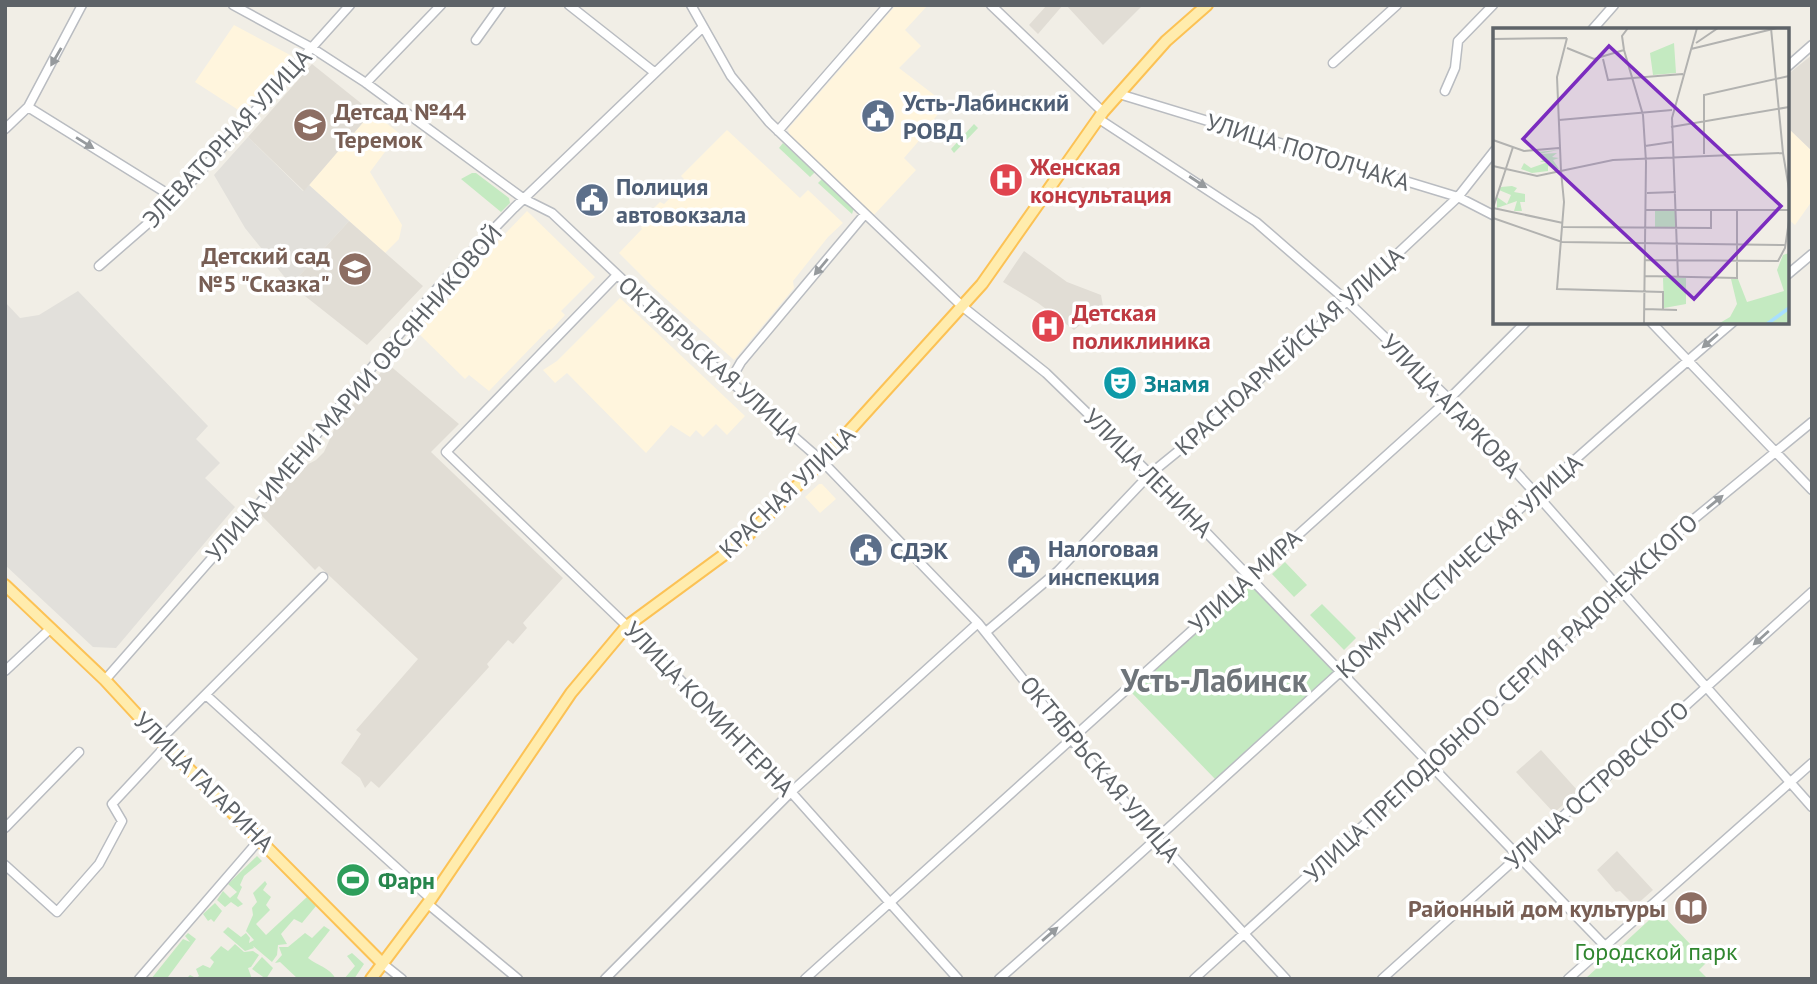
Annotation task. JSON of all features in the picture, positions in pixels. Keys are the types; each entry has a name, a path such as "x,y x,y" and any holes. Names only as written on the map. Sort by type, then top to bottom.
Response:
{"main road":[{"name":"КРАСНАЯ УЛИЦА","path":"371,979 430,902 571,693 627,626 740,543 822,461 982,284 1119,94 1166,41 1208,5"},
{"name":"УЛИЦА ГАГАРИНА","path":"5,585 105,680 163,743 382,963"}],"street":[{"path":"5,129 27,107 82,5"},
{"name":"ОКТЯБРЬСКАЯ УЛИЦА","path":"233,5 312,48 366,83 524,199 552,213 730,381 822,461 978,623 1070,738 1158,840 1286,979"},
{"name":"ЭЛЕВАТОРНАЯ УЛИЦА","path":"99,266 176,199 350,5"},
{"path":"366,83 441,5"},
{"path":"476,40 501,5"},
{"path":"569,5 654,72"},
{"name":"УЛИЦА ЛЕНИНА","path":"691,5 730,76 778,131 963,307 1046,373 1150,474 1605,946"},
{"path":"778,131 888,5"},
{"name":"УЛИЦА АГАРКОВА","path":"991,5 1101,116 1256,222 1347,301 1449,399 1812,807"},
{"path":"1333,64 1397,5"},
{"path":"1445,91 1455,68 1458,41 1493,5"},
{"path":"1594,28 1614,5"},
{"name":"УЛИЦА ИМЕНИ МАРИИ ОВСЯННИКОВОЙ","path":"105,680 255,509 445,279 703,27"},
{"path":"1789,65 1812,45"},
{"name":"УЛИЦА ПОТОЛЧАКА","path":"1119,94 1458,197 1493,215"},
{"path":"27,107 176,199"},
{"name":"КРАСНОАРМЕЙСКАЯ УЛИЦА","path":"986,632 1058,571 1150,474 1347,301 1458,197 1493,153"},
{"path":"730,381 741,362 864,214"},
{"path":"1789,273 1812,254"},
{"name":"УЛИЦА КОМИНТЕРНА","path":"616,276 446,452 627,626 791,792 958,979"},
{"name":"УЛИЦА МИРА","path":"805,979 1449,399 1524,324"},
{"path":"1653,324 1812,489"},
{"name":"КОММУНИСТИЧЕСКАЯ УЛИЦА","path":"999,979 1158,840 1537,495 1731,324"},
{"name":"УЛИЦА ПРЕПОДОБНОГО СЕРГИЯ РАДОНЕЖСКОГО","path":"1194,979 1431,764 1683,528 1812,422"},
{"path":"5,865 57,912 99,864 122,821 112,804 206,695 323,577"},
{"name":"УЛИЦА ОСТРОВСКОГО","path":"1382,979 1812,592"},
{"path":"605,979 791,792 978,623"},
{"path":"5,671 51,628"},
{"path":"206,695 430,902 518,979"},
{"path":"5,828 79,752"},
{"path":"1568,979 1812,763"},
{"path":"139,979 260,839"},
{"name":"УЛИЦА ГАГАРИНА","path":"382,963 402,979"}],"shaded area":[{"path":"896,5 928,5 905,30 921,46 899,68 946,104 934,119 936,121 904,158 916,170 872,217 791,141 788,129"},
{"path":"1047,5 1063,5 1038,34 1029,25"},
{"path":"1066,5 1143,5 1103,45"},
{"path":"234,25 292,56 243,113 195,82"},
{"path":"1812,55 1812,151 1789,129 1789,73"},
{"name":"Детсад №44 Теремок","path":"312,64 372,112 304,191 248,137"},
{"path":"372,112 399,133 370,172 402,225 399,239 385,253 309,185"},
{"path":"1789,129 1812,151 1812,201 1795,225 1789,220"},
{"path":"727,130 800,198 808,190 843,223 828,237 793,281 794,288 734,360 619,253 642,229 646,221 644,218 660,202 664,204 675,193 684,179 681,176"},
{"path":"248,137 303,191 309,185 349,221 291,285 245,228 214,175"},
{"path":"527,211 595,277 561,311 565,315 489,391 469,375 465,379 417,332 457,291 454,287"},
{"name":"Детский сад №5 \"Сказка\"","path":"349,221 423,286 367,345 291,285"},
{"path":"1024,251 1067,282 1101,295 1103,306 1074,330 1038,303 1003,282"},
{"path":"78,291 208,426 196,439 220,463 205,478 235,507 116,648 93,647 5,565 5,302 20,318 39,315"},
{"path":"620,298 745,416 727,435 716,424 703,437 696,430 690,437 671,425 646,453 567,373 555,383 543,370 557,361"},
{"path":"388,364 459,424 431,452 563,578 523,623 527,628 513,644 508,640 487,664 489,667 379,788 371,781 365,788 360,778 341,763 361,734 356,730 418,659 319,566 315,570 260,514 299,469 316,460 324,452 337,423"},
{"path":"819,484 836,499 820,513 805,497"},
{"path":"1541,750 1578,791 1554,813 1516,772"},
{"path":"1617,851 1653,890 1635,906 1620,891 1616,892 1597,870"}],"green space":[{"path":"974,124 978,128 954,153 951,149"},
{"path":"783,143 815,172 810,177 779,148"},
{"path":"476,173 509,198 510,203 501,212 461,179"},
{"path":"822,179 854,208 852,214 818,183"},
{"path":"1285,562 1307,585 1294,597 1272,574"},
{"path":"1251,584 1336,670 1216,780 1131,692"},
{"path":"1322,604 1356,638 1344,650 1310,615"},
{"path":"257,856 262,861 244,876 240,885 242,887 237,898 243,904 238,907 231,902 225,907 217,900 223,891 230,898 237,892 228,884"},
{"path":"265,881 267,884 263,890 271,897 266,905 270,910 256,924 266,935 307,897 316,906 302,923 294,919 281,934 287,944 278,945 277,955 272,962 253,946 254,948 245,951 223,932 228,927 241,937 246,933 250,938 249,943 254,940 246,931 253,915 252,908 257,902 253,893"},
{"path":"215,903 222,911 214,922 211,919 208,921 203,914"},
{"name":"Городской парк","path":"1659,911 1707,962 1699,970 1708,979 1585,979"},
{"path":"324,926 330,930 308,958 327,969 336,979 298,979 280,962 275,963 282,955 279,947 288,947 305,933 312,938"},
{"path":"188,933 196,939 168,977 170,979 151,979 183,939 190,942 185,936"},
{"path":"235,944 244,952 253,951 259,955 248,968 252,979 186,979 190,975 196,978 199,976 196,969 203,965 210,968 214,962 210,958 221,946 228,951"},
{"path":"352,953 364,964 354,979 344,979 355,966 347,956"},
{"path":"262,957 273,968 266,979 252,969"}],"place":[{"name":"Усть-Лабинский РОВД","path":"878,116"},
{"name":"Детсад №44 Теремок","path":"310,125"},
{"name":"Женская консультация","path":"1006,180"},
{"name":"Полиция автовокзала","path":"592,200"},
{"name":"Детский сад №5 \"Сказка\"","path":"355,269"},
{"name":"Детская поликлиника","path":"1048,326"},
{"name":"Знамя","path":"1120,383"},
{"name":"СДЭК","path":"866,550"},
{"name":"Налоговая инспекция","path":"1024,562"},
{"name":"Фарн","path":"353,880"},
{"name":"Районный дом культуры","path":"1691,908"}],"district":[{"name":"Усть-Лабинск","path":"1214,680"}]}
